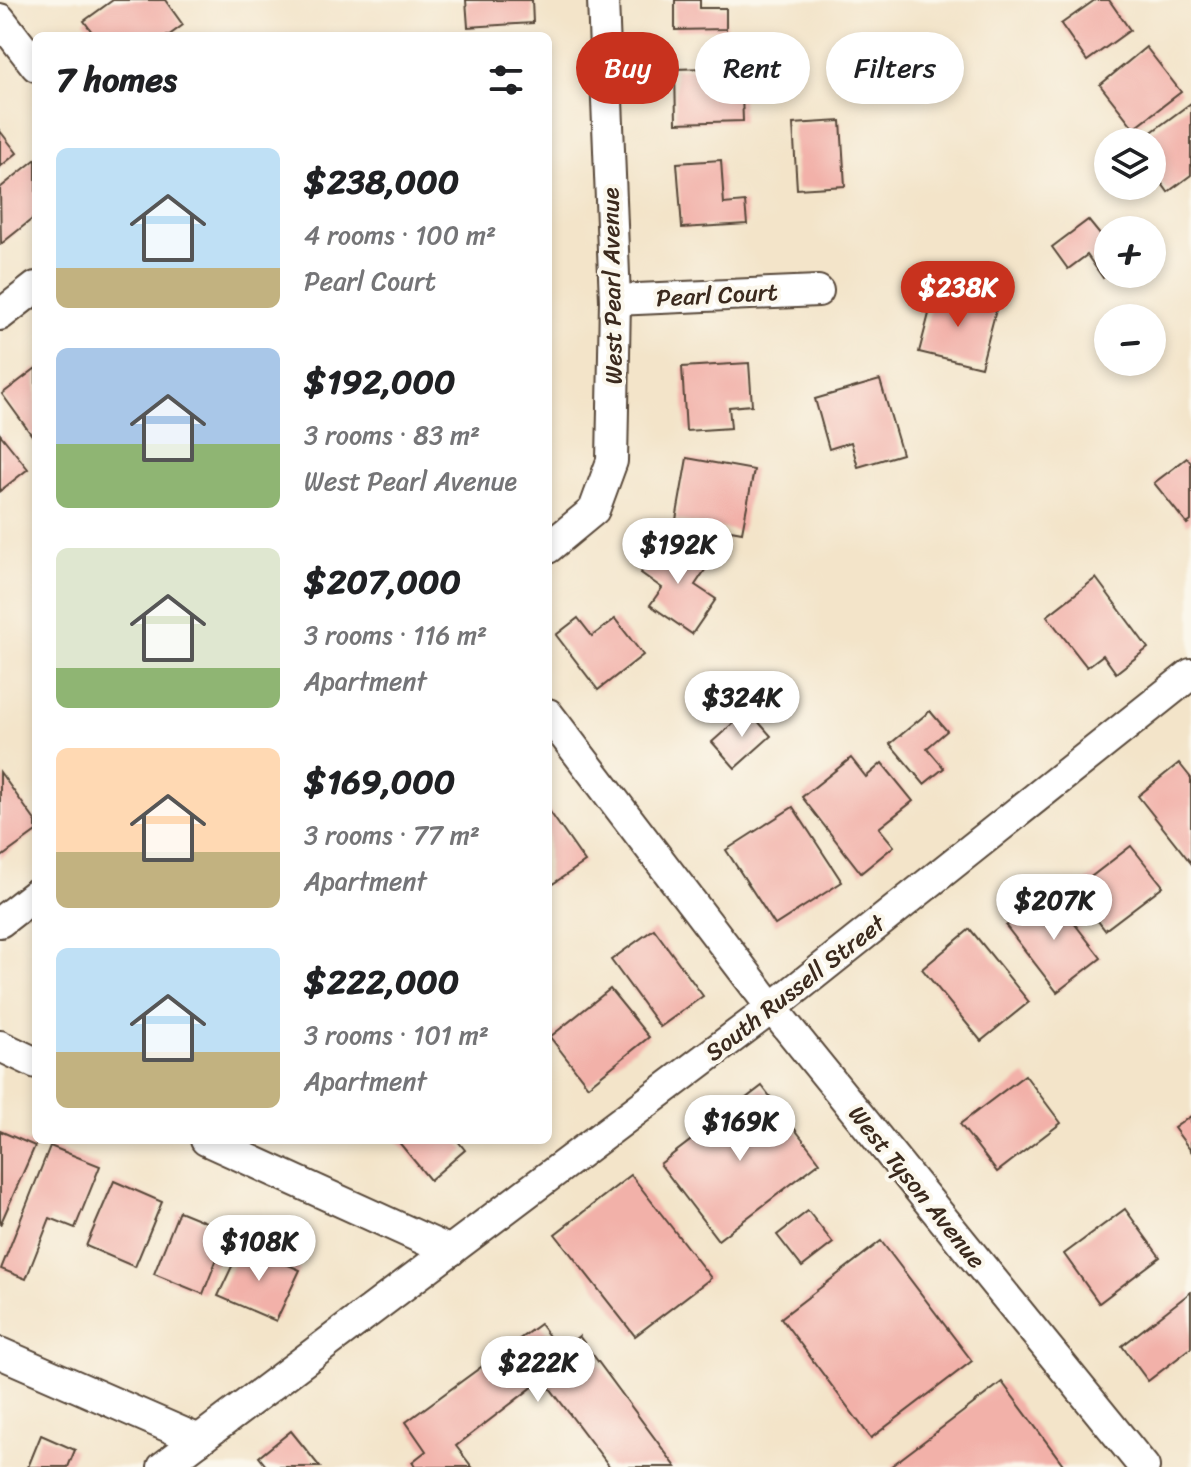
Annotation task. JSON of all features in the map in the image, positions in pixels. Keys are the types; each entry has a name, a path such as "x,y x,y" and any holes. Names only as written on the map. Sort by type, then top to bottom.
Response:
{"street":[{"name":"West Pearl Avenue","path":"552,545 594,510 612,461 615,300 603,0"},
{"path":"0,19 32,61"},
{"path":"0,315 32,290"},
{"name":"Pearl Court","path":"615,300 818,291"},
{"name":"South Russell Street","path":"163,1467 772,1008 1191,674"},
{"name":"West Tyson Avenue","path":"552,719 772,1008 1144,1467"},
{"path":"0,922 32,897"},
{"path":"0,1046 32,1061"},
{"path":"215,1144 450,1251"},
{"path":"0,1353 199,1440"}],"building":[{"path":"113,0 165,0 183,25 173,32 92,32 84,21"},
{"path":"466,0 532,0 533,23 468,27"},
{"path":"675,0 700,0 700,8 726,8 726,29 675,30"},
{"path":"1095,0 1109,0 1130,30 1087,61 1061,24"},
{"path":"1146,47 1181,92 1134,128 1100,85"},
{"path":"695,68 695,104 742,104 743,121 676,123 679,69"},
{"path":"1191,103 1191,175 1168,192 1166,128 1157,128"},
{"path":"841,121 845,186 797,189 793,124"},
{"path":"0,131 17,153 0,167"},
{"path":"721,160 724,204 745,202 747,224 682,228 677,163"},
{"path":"32,162 32,219 1,244 0,188"},
{"path":"1088,220 1094,227 1094,265 1087,255 1068,269 1052,247"},
{"path":"935,291 997,306 981,367 919,352"},
{"path":"749,363 752,405 729,407 731,428 686,431 682,367"},
{"path":"32,371 32,435 2,394"},
{"path":"880,380 902,454 858,467 851,442 829,449 815,399"},
{"path":"0,434 28,469 0,491"},
{"path":"687,458 754,470 742,532 676,520"},
{"path":"1187,458 1191,463 1191,521 1187,524 1154,483"},
{"path":"665,538 707,567 695,585 716,599 692,634 650,605 662,588 641,573"},
{"path":"1096,578 1148,648 1116,673 1103,655 1087,667 1047,616"},
{"path":"578,618 592,636 615,619 643,655 598,690 556,635"},
{"path":"748,710 771,736 735,768 712,742"},
{"path":"930,711 947,731 927,748 944,768 924,784 890,744"},
{"path":"851,758 866,777 882,763 913,801 879,828 894,846 861,873 802,797"},
{"path":"1179,763 1191,778 1191,863 1138,796"},
{"path":"0,772 32,816 32,835 0,858"},
{"path":"793,807 842,882 775,925 726,850"},
{"path":"552,815 585,862 552,884"},
{"path":"1131,846 1163,886 1105,930 1074,890"},
{"path":"1050,892 1101,958 1057,992 1006,926"},
{"path":"654,929 703,996 660,1027 611,960"},
{"path":"970,929 1029,1002 981,1041 922,969"},
{"path":"610,989 649,1037 588,1086 552,1040 552,1035"},
{"path":"1025,1075 1061,1123 997,1172 960,1124"},
{"path":"762,1086 820,1162 718,1240 660,1164"},
{"path":"1191,1116 1191,1151 1174,1128"},
{"path":"0,1131 35,1146 0,1225"},
{"path":"400,1144 460,1144 465,1150 430,1180"},
{"path":"50,1146 100,1166 75,1228 50,1218 26,1279 1,1269"},
{"path":"631,1175 711,1278 635,1336 555,1234"},
{"path":"114,1181 162,1202 135,1267 86,1246"},
{"path":"1125,1209 1160,1257 1099,1303 1064,1254"},
{"path":"179,1211 228,1231 203,1294 154,1274"},
{"path":"808,1211 833,1243 802,1267 777,1235"},
{"path":"881,1241 972,1361 871,1438 781,1318"},
{"path":"242,1245 300,1270 276,1321 218,1296"},
{"path":"1191,1292 1191,1348 1148,1381 1122,1346"},
{"path":"540,1324 560,1351 579,1336 676,1467 610,1467 543,1379 456,1446 472,1467 415,1467 412,1462 426,1451 406,1422"},
{"path":"1002,1382 1065,1467 890,1467 964,1411"},
{"path":"291,1431 320,1467 267,1467 259,1457"},
{"path":"41,1435 75,1450 68,1467 28,1467"}]}
